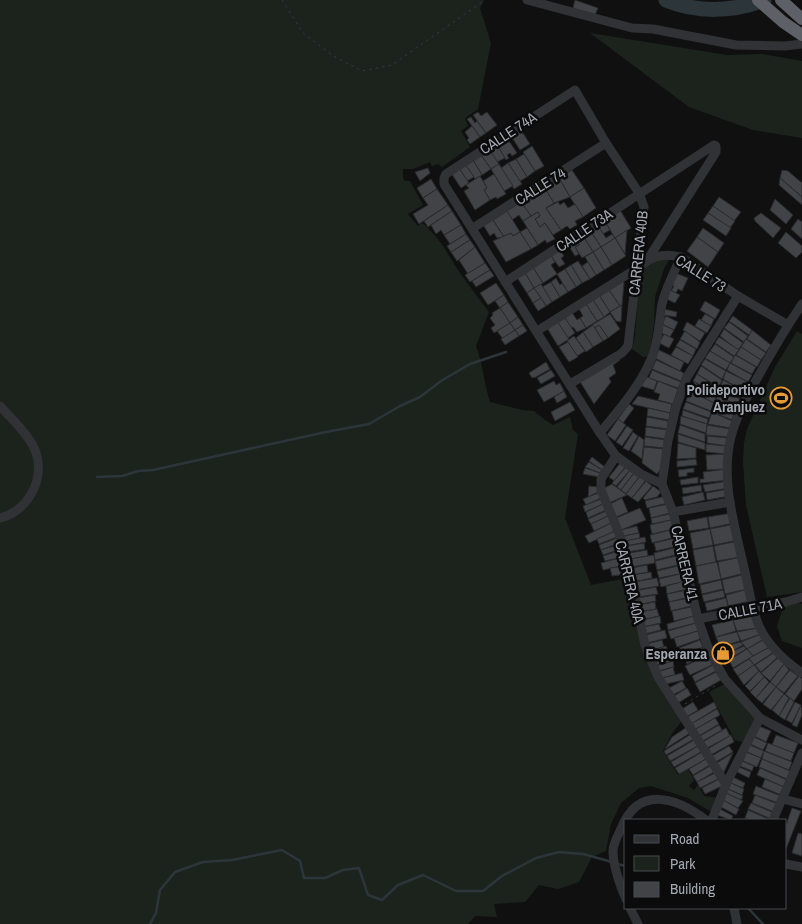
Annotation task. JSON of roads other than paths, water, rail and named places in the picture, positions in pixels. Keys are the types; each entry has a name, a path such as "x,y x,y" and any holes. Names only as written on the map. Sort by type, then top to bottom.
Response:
{"highway":[{"path":"758,0 783,22 802,35"},
{"path":"781,0 797,15"}],"street":[{"path":"527,0 632,28 653,29 736,45 785,46 802,44"},
{"name":"CARRERA 40B","path":"570,384 622,353 628,346 644,206 639,193 606,144 575,90"},
{"name":"CALLE 74A","path":"472,228 444,184 446,174 575,90"},
{"name":"CALLE 74","path":"472,228 606,144"},
{"name":"CALLE 73A","path":"506,282 714,145 717,148 716,152 648,259"},
{"path":"472,228 616,456 641,474 662,484"},
{"name":"CALLE 73","path":"648,259 670,254 681,257 738,296 788,325"},
{"path":"600,433 622,406 652,358 658,339 666,289 681,257"},
{"path":"537,331 636,270 648,259"},
{"name":"CARRERA 41","path":"738,296 687,377 676,407 668,441 662,484 673,512 698,618 710,653 725,679 760,718"},
{"path":"802,304 788,325 738,415 730,438 727,467 730,502 759,627 772,646 788,663 802,673"},
{"path":"0,406 33,446 39,466 36,485 26,503 10,516 0,518"},
{"name":"CARRERA 40A","path":"616,456 601,479 601,490 626,555 645,645 658,677 726,784"},
{"path":"673,512 730,502"},
{"name":"CALLE 71A","path":"698,618 802,598"},
{"path":"712,819 726,784 760,718 802,740"},
{"path":"773,819 802,752"},
{"path":"625,819 636,805 650,800 665,799 685,806 704,819"},
{"path":"783,799 802,804"},
{"path":"624,820 613,850 619,884 624,895"},
{"path":"787,864 802,867"},
{"path":"630,909 638,924"},
{"path":"734,909 737,924"}],"waterway":[{"path":"666,0 702,9 727,9 764,0"},
{"path":"97,477 122,476 138,471 153,470 369,424 420,397 441,381 470,364 506,352"},
{"path":"150,924 156,913 160,890 175,872 203,862 232,860 282,850 300,861 304,878 325,878 343,870 359,868 368,895 382,900 398,885 423,875 456,891 483,891 502,876 536,858 559,852 583,854 612,862"},
{"path":"617,864 624,866"},
{"path":"749,909 763,924"}],"place":[{"name":"Polideportivo Aranjuez","path":"781,398"},
{"name":"Esperanza","path":"723,653"}]}
